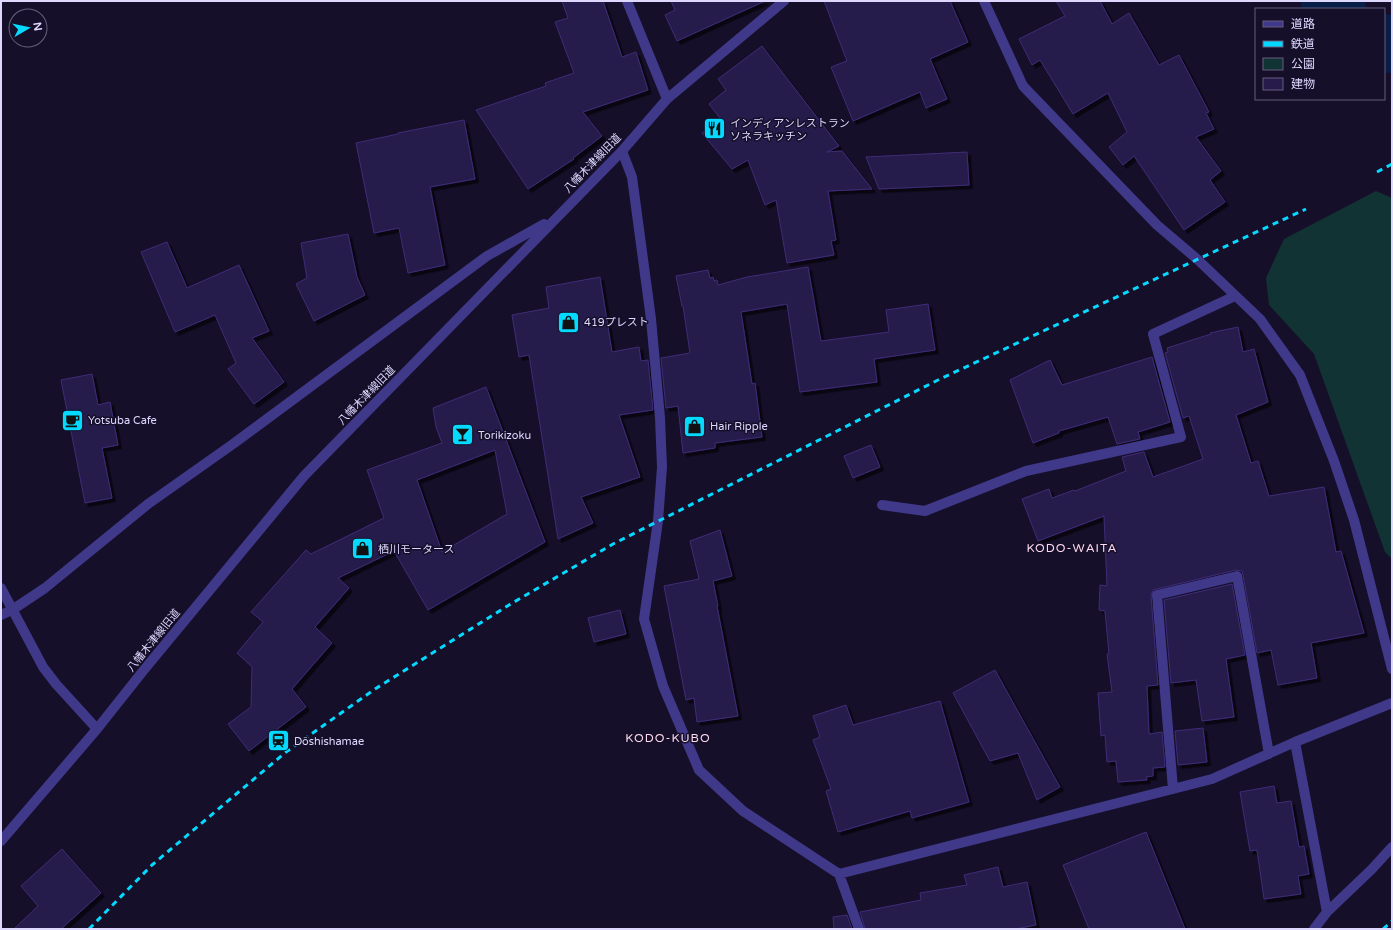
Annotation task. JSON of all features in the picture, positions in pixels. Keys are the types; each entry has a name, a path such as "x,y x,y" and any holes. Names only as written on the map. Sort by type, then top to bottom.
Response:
{"street":[{"path":"627,1 667,99"},
{"name":"八幡木津線旧道","path":"1,841 97,729 304,476 622,151 667,99 784,1"},
{"path":"984,1 1024,86 1157,225 1197,259 1260,319 1300,375 1334,461 1354,520 1392,669"},
{"path":"622,151 632,177 651,319 660,418 662,467 658,521 644,620 662,686 699,770 743,811 839,874 859,929"},
{"path":"1,615 12,610 45,588 148,504 233,444 487,256 555,218"},
{"path":"882,505 925,511 1026,471 1181,437 1153,334 1235,296"},
{"path":"1174,788 1157,595 1237,576 1269,754"},
{"path":"1,588 43,667 56,684 97,729"},
{"path":"839,874 1212,779 1295,742 1392,703"},
{"path":"1295,742 1327,912"},
{"path":"1314,929 1327,912 1372,870 1392,847"}],"green space":[{"path":"1376,191 1392,198 1392,559 1385,552 1314,354 1269,305 1266,278 1284,239"}],"building":[{"path":"562,1 603,1 622,57 636,52 648,90 583,112 602,136 573,158 574,159 528,189 476,110 546,86 545,83 574,73 555,22 568,18"},
{"path":"671,1 765,1 677,41 665,15 675,10"},
{"path":"824,1 950,1 968,42 930,59 947,99 926,108 920,92 853,121 831,67 847,61"},
{"path":"1056,1 1100,1 1112,24 1129,13 1159,65 1179,55 1209,112 1206,113 1214,129 1196,137 1221,171 1210,180 1225,202 1184,230 1134,156 1123,165 1109,147 1127,132 1108,93 1073,114 1040,60 1032,65 1019,39 1065,16"},
{"path":"762,46 839,146 827,152 842,151 872,189 828,191 836,240 831,241 834,255 787,263 776,200 765,205 748,160 732,169 702,133 720,118 709,104 726,90 718,79"},
{"path":"464,120 475,179 430,187 445,265 408,273 399,228 374,233 356,143"},
{"path":"967,152 969,185 879,189 866,157"},
{"path":"348,234 357,277 365,295 314,321 296,284 307,278 301,243"},
{"path":"167,242 187,288 239,265 269,331 252,338 284,382 254,404 228,369 236,363 215,315 175,332 141,252"},
{"path":"808,267 821,341 889,332 886,310 928,304 935,350 874,359 877,382 800,392 787,304 741,312 752,384 755,383 762,437 715,443 715,448 683,453 678,406 666,408 661,358 690,353 683,306 676,276 708,270 710,278 713,277 714,281 717,280 718,285 747,277"},
{"path":"600,277 612,352 639,347 641,361 648,360 653,410 619,415 640,477 581,497 593,523 558,539 529,355 519,357 512,315 549,308 546,287"},
{"path":"1238,327 1243,352 1254,349 1268,402 1236,415 1251,463 1258,461 1269,496 1324,487 1336,552 1341,551 1364,633 1311,643 1317,678 1278,685 1271,650 1257,653 1242,571 1236,570 1153,590 1151,596 1158,685 1147,686 1149,734 1162,732 1165,767 1153,768 1153,776 1146,777 1147,780 1118,782 1116,761 1107,762 1105,735 1101,736 1098,693 1112,692 1107,654 1109,654 1105,611 1099,610 1100,585 1107,586 1104,516 1038,541 1022,499 1049,489 1052,498 1074,490 1075,491 1126,471 1122,457 1144,452 1153,477 1203,459 1189,416 1183,418 1165,353 1168,352 1167,348 1211,334 1210,333"},
{"path":"1152,357 1170,422 1138,432 1140,439 1117,444 1108,417 1059,431 1059,433 1033,443 1010,380 1050,360 1062,385"},
{"path":"92,374 98,405 110,402 118,445 102,448 112,498 85,503 61,380"},
{"path":"486,387 545,542 428,610 394,551 338,578 349,588 315,627 332,643 292,689 306,707 249,751 228,724 251,707 252,667 237,653 263,622 251,612 306,550 311,554 384,518 367,470 442,443 436,427 433,408","holes":["495,450 507,514 442,552 417,480"]},
{"path":"871,445 880,467 853,478 844,456"},
{"path":"720,530 732,576 713,581 738,716 697,722 694,698 686,700 664,586 699,579 690,541"},
{"path":"1232,584 1245,655 1226,659 1234,717 1202,721 1196,680 1171,683 1164,600"},
{"path":"620,610 626,634 594,642 588,618"},
{"path":"995,670 1060,787 1037,800 1018,753 990,761 953,693"},
{"path":"940,701 969,802 912,818 910,811 838,832 826,791 831,789 813,740 820,737 813,716 846,705 853,725"},
{"path":"1203,728 1207,762 1178,765 1175,731"},
{"path":"1274,786 1277,803 1291,801 1299,847 1304,846 1309,874 1298,876 1301,894 1264,899 1257,850 1250,851 1240,792"},
{"path":"1146,832 1185,929 1089,929 1063,865"},
{"path":"62,849 101,893 61,929 14,929 38,906 21,886"},
{"path":"998,867 1003,887 1027,882 1036,925 1015,929 865,929 860,912 921,900 920,893 967,885 964,875"},
{"path":"847,915 852,929 834,929 833,917"}],"waterway":[{"path":"1328,1 1338,8"},
{"path":"1385,42 1392,46"}],"railway":[{"path":"1377,172 1392,164"},
{"path":"89,929 152,865 286,752 375,689 509,605 613,544 942,378 1306,209"},
{"path":"1383,929 1392,921"}],"place":[{"name":"インディアンレストラン ソネラキッチン","path":"715,129"},
{"name":"419プレスト","path":"569,322"},
{"name":"Yotsuba Cafe","path":"73,420"},
{"name":"Hair Ripple","path":"694,426"},
{"name":"Torikizoku","path":"463,435"},
{"name":"栖川モータース","path":"363,549"},
{"name":"Dōshishamae","path":"279,741"}],"district":[{"name":"KODO-WAITA","path":"1072,548"},
{"name":"KODO-KUBO","path":"668,738"}]}
